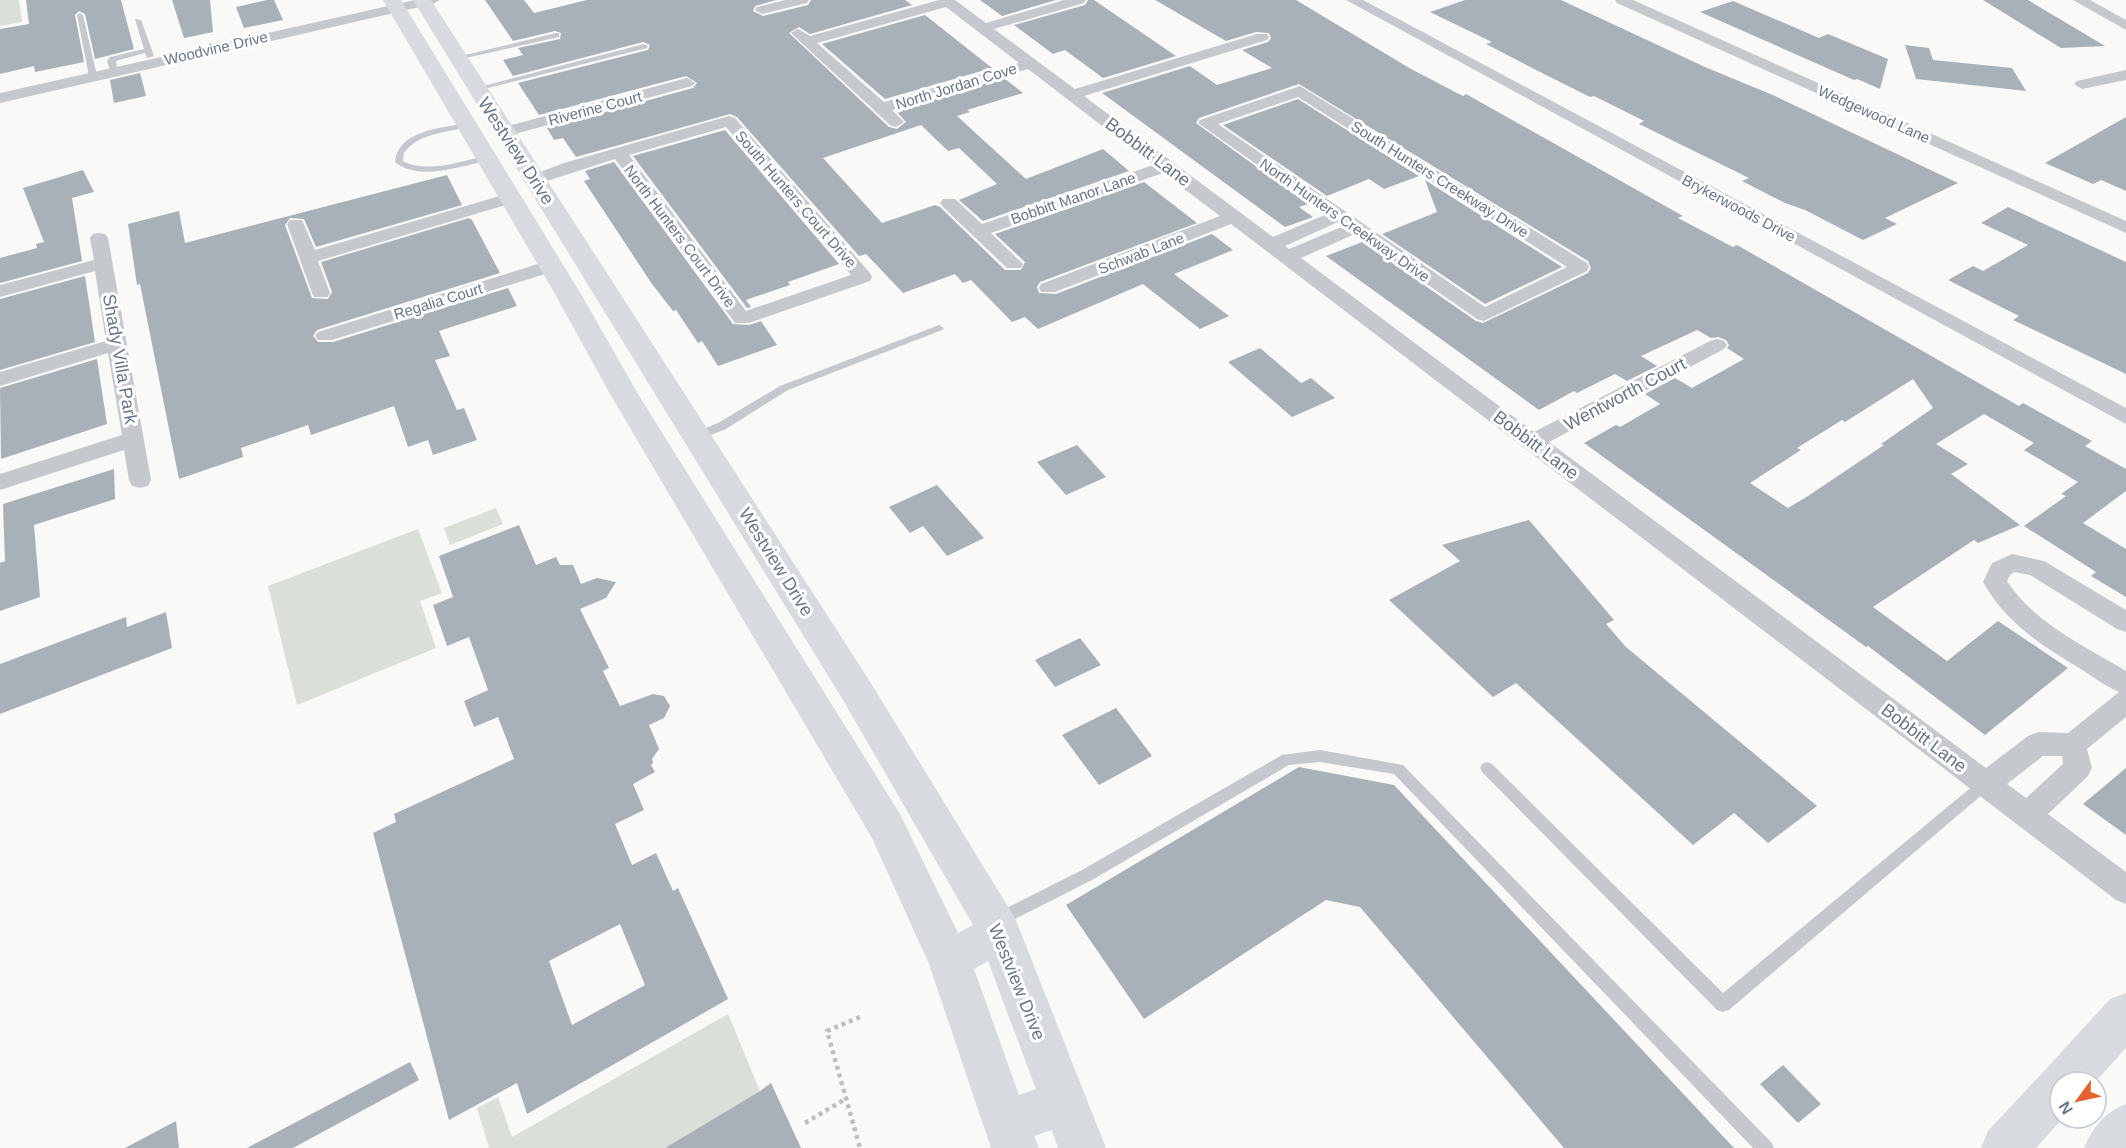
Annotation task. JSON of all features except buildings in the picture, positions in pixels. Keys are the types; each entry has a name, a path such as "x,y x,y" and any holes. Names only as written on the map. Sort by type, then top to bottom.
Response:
{"main road":[{"name":"Westview Drive","path":"413,2 457,58 482,124"},
{"name":"Westview Drive","path":"413,2 482,124 522,189 601,283 698,436 856,690 997,927 1082,1148"},
{"name":"Westview Drive","path":"522,189 551,266 624,394 886,826 949,960 1012,1135"},
{"path":"568,294 601,283"},
{"path":"715,541 753,525"},
{"path":"949,960 997,927"},
{"path":"2076,1070 2126,1015"},
{"path":"2005,1148 2048,1100"},
{"path":"1012,1135 1064,1102"},
{"path":"2108,1148 2126,1127"}],"street":[{"path":"762,10 802,0"},
{"path":"984,28 1079,0"},
{"name":"Brykerwoods Drive","path":"1353,0 2126,417"},
{"name":"Wedgewood Lane","path":"1622,0 2126,228"},
{"path":"2080,0 2126,26"},
{"path":"896,122 801,36 948,1"},
{"name":"Bobbitt Lane","path":"948,1 2126,890"},
{"name":"Woodvine Drive","path":"0,98 114,71 150,56 413,2"},
{"path":"1072,95 1262,36"},
{"name":"North Jordan Cove","path":"881,108 1030,64"},
{"path":"2082,84 2126,75"},
{"name":"Riverine Court","path":"482,124 687,83"},
{"name":"North Hunters Creekway Drive","path":"1300,91 1206,123 1484,315"},
{"name":"South Hunters Creekway Drive","path":"1300,91 1581,267 1484,315"},
{"name":"South Hunters Court Drive","path":"619,153 729,121 864,277 742,320"},
{"path":"308,258 522,189 570,167 619,153"},
{"name":"North Hunters Court Drive","path":"619,153 742,320"},
{"name":"Bobbitt Manor Lane","path":"979,231 1166,166"},
{"path":"949,202 1014,264"},
{"path":"1279,251 1338,216"},
{"name":"Schwab Lane","path":"1048,288 1234,217"},
{"path":"296,224 321,292"},
{"path":"1279,251 1355,228"},
{"name":"Shady Villa Park","path":"99,238 141,480"},
{"path":"0,291 103,262"},
{"name":"Regalia Court","path":"325,336 551,266"},
{"path":"0,379 117,344"},
{"name":"Wentworth Court","path":"1532,442 1717,345"},
{"path":"0,482 134,439"},
{"path":"2126,622 2036,567 2012,563 2000,569 1995,582 2000,594 2014,610 2126,684"},
{"path":"1985,784 2038,744 2073,746 2126,701"},
{"path":"2027,816 2078,768 2073,746"}],"lane":[{"path":"81,15 93,76"},
{"path":"137,20 150,56"},
{"path":"457,58 556,35"},
{"path":"482,124 434,133 404,145 398,154 399,162 406,167 418,169 482,124 644,46"},
{"path":"698,436 722,426 784,388 939,328"},
{"path":"997,927 1287,759 1320,756 1398,769 1765,1148"},
{"path":"1487,768 1723,1004 1985,784"}],"path":[{"path":"860,1017 827,1031 860,1148"},
{"path":"805,1123 847,1098"}],"shaded area":[{"path":"0,0 19,0 22,22 0,26"},
{"path":"496,508 503,524 450,545 444,528"},
{"path":"418,529 442,593 420,601 436,648 297,705 268,586"},
{"path":"728,1014 760,1091 665,1148 489,1148 477,1108 498,1097 512,1137"}]}
